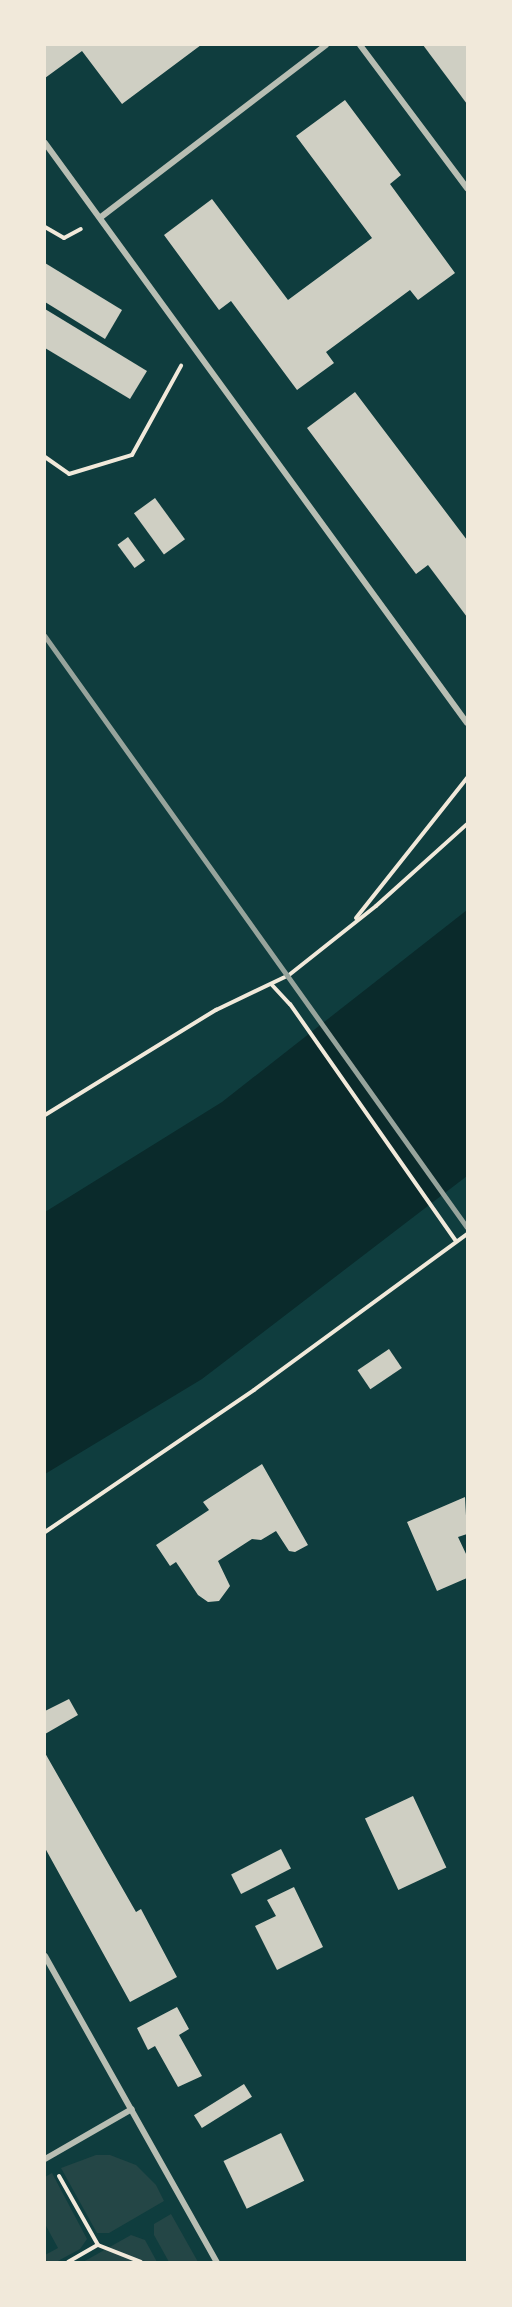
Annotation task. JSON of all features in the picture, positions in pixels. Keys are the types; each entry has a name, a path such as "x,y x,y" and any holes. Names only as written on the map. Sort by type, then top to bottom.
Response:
{"street":[{"path":"101,217 326,45"},
{"path":"360,45 467,188"},
{"path":"45,143 467,723"},
{"path":"45,1956 217,2262"},
{"path":"45,2159 132,2109"}],"path":[{"path":"45,227 64,238 101,217"},
{"path":"45,457 69,474 132,455 193,344"},
{"path":"352,923 467,778"},
{"path":"45,1115 216,1010 272,985 352,923 467,824"},
{"path":"272,985 290,1004 456,1240"},
{"path":"45,1532 254,1390 467,1234"},
{"path":"57,2172 98,2245 141,2262"},
{"path":"68,2262 98,2245"}],"shaded area":[{"path":"467,910 467,1176 202,1379 45,1474 45,1212 222,1102"},
{"path":"96,2155 110,2155 136,2165 156,2185 164,2201 109,2233 97,2233 61,2168"},
{"path":"52,2173 87,2239 80,2249 56,2262 45,2262 45,2255 58,2248 45,2224 45,2177"},
{"path":"171,2214 198,2262 169,2262 154,2235 154,2224"},
{"path":"131,2235 145,2240 157,2262 83,2262"}],"building":[{"path":"45,45 201,45 122,104 82,51 45,78"},
{"path":"423,45 467,45 467,104"},
{"path":"345,100 401,175 390,184 455,273 418,300 410,290 326,352 334,363 297,390 231,301 219,310 164,235 212,199 288,300 372,238 296,136"},
{"path":"45,263 122,310 105,339 45,302"},
{"path":"45,309 147,371 130,399 45,348"},
{"path":"355,392 467,540 467,617 428,565 416,574 307,428"},
{"path":"155,498 185,539 164,555 134,513"},
{"path":"128,537 145,560 135,568 117,545"},
{"path":"389,1349 402,1368 370,1389 357,1370"},
{"path":"262,1464 308,1545 295,1552 289,1551 276,1531 261,1540 252,1539 218,1561 230,1586 219,1601 208,1602 198,1595 176,1562 170,1566 156,1545 209,1510 203,1502"},
{"path":"465,1497 467,1534 458,1537 467,1556 467,1578 437,1591 407,1522"},
{"path":"69,1699 78,1715 45,1734 45,1711"},
{"path":"45,1753 136,1912 141,1909 177,1977 130,2002 45,1848"},
{"path":"413,1796 446,1868 398,1890 365,1818"},
{"path":"281,1849 291,1869 241,1894 231,1874"},
{"path":"294,1887 323,1947 277,1970 255,1926 276,1916 267,1900"},
{"path":"177,2007 189,2029 179,2035 202,2076 178,2087 155,2046 148,2050 137,2028"},
{"path":"244,2084 252,2097 202,2128 194,2115"},
{"path":"281,2133 304,2181 247,2209 223,2161"}],"railway":[{"path":"45,636 467,1227"}]}
